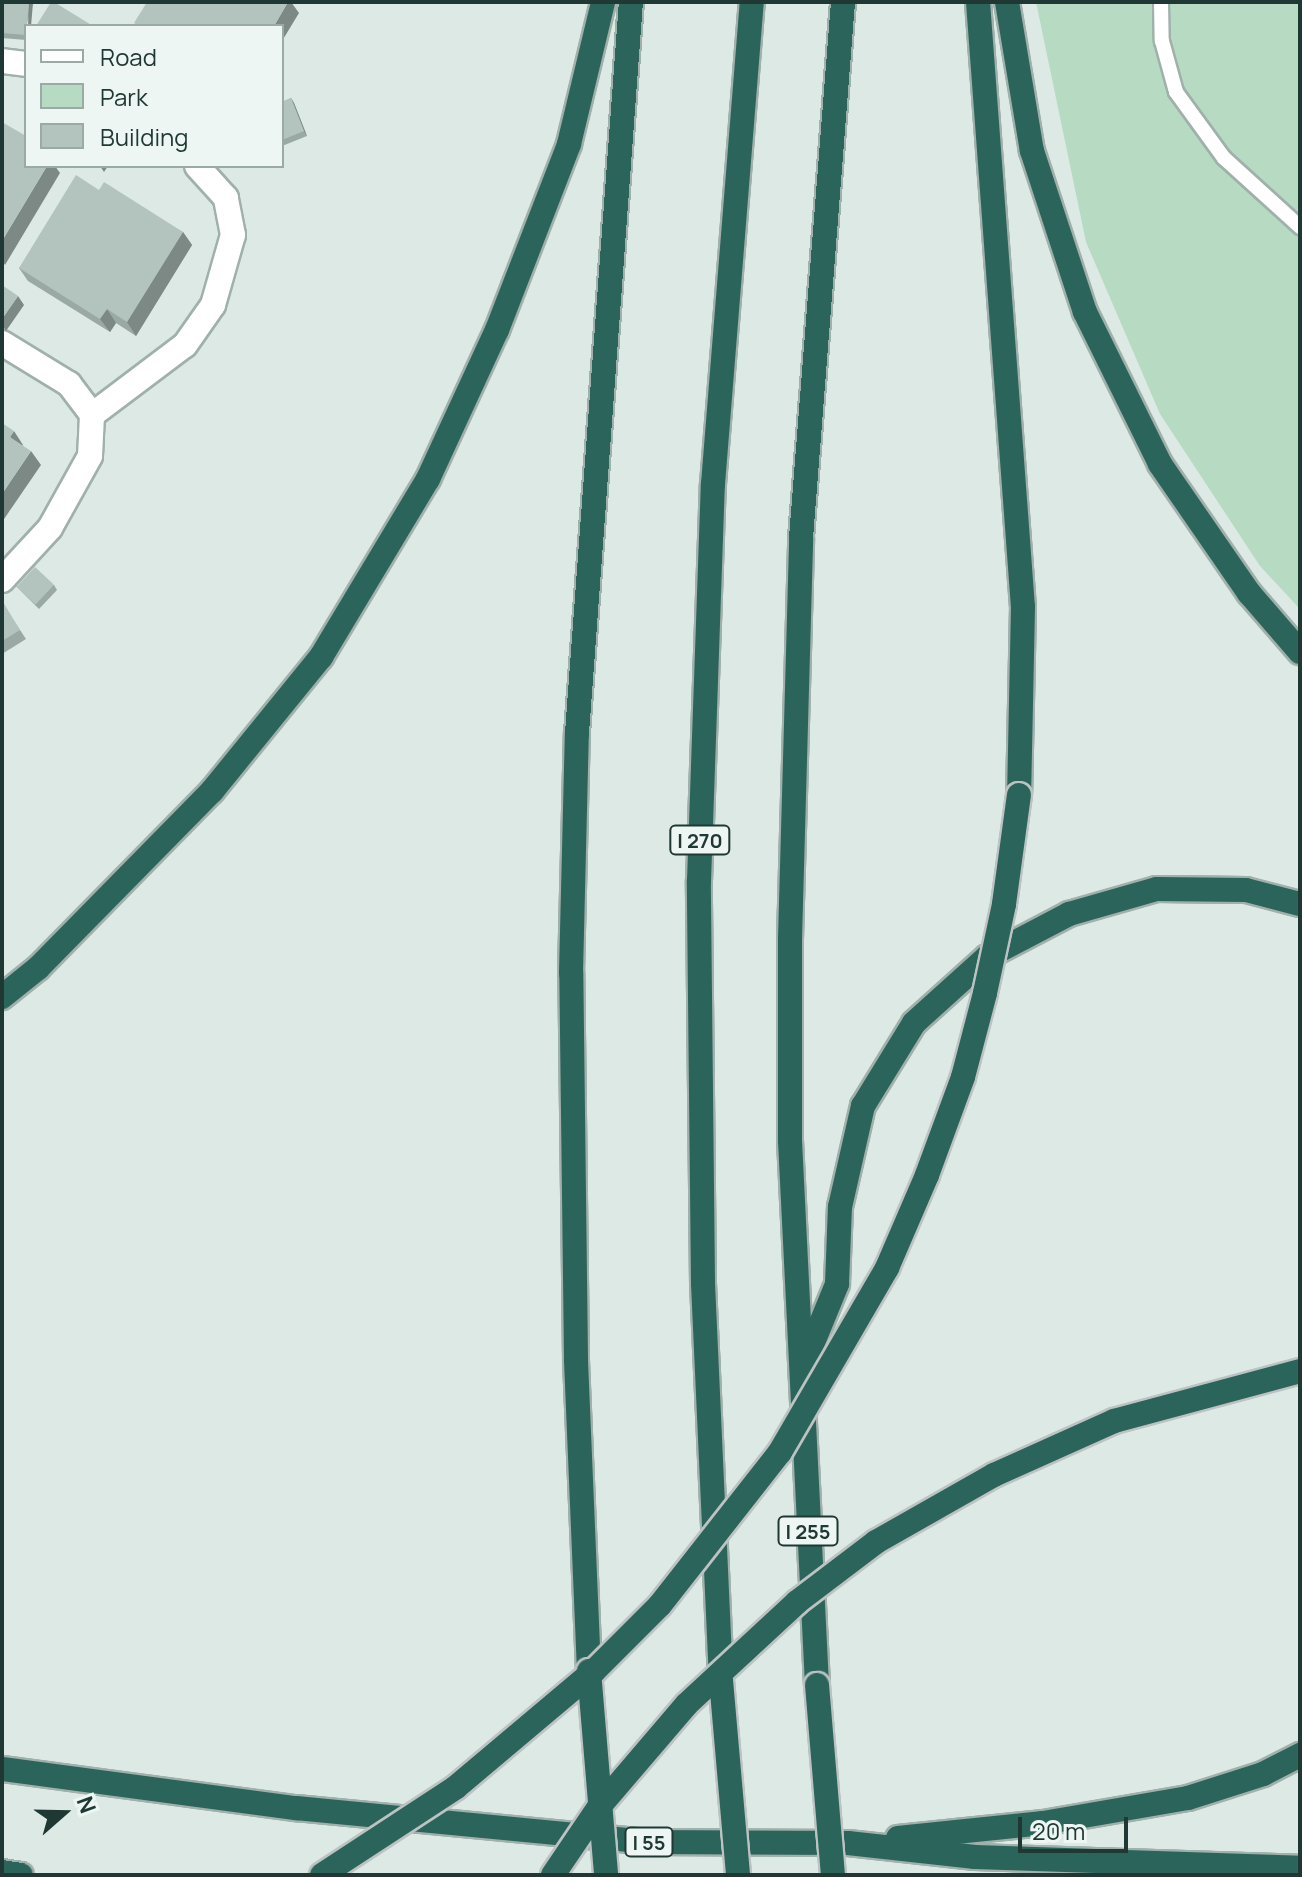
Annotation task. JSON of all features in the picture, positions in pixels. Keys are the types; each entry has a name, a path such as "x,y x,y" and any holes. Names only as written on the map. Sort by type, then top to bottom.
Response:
{"highway":[{"path":"2,997 38,968 212,791 321,657 428,479 497,330 569,144 603,2"},
{"path":"606,1875 589,1671 573,1142 577,733 631,2"},
{"name":"I 270","path":"738,1875 721,1680 703,1283 699,881 713,484 752,2"},
{"path":"799,1376 790,1124 793,740 812,343 843,2"},
{"path":"322,1875 455,1788 594,1671 660,1605 780,1452 887,1268 932,1161 985,993 1019,795 1023,607 978,2"},
{"path":"1007,2 1032,151 1085,312 1160,464 1249,593 1300,652"},
{"path":"799,1376 837,1284 840,1207 863,1106 914,1023 987,957 1069,914 1157,889 1246,890 1300,904"},
{"path":"553,1875 599,1807 687,1704 797,1602 876,1542 994,1475 1114,1421 1300,1371"},
{"name":"I 255","path":"799,1376 817,1685 833,1875"},
{"path":"848,1843 1114,1813 1188,1798 1263,1774 1300,1755"},
{"name":"I 55","path":"2,1769 296,1808 647,1842 848,1843 975,1857 1300,1868"},
{"path":"2,1872 21,1875"}],"street":[{"path":"2,61 24,64"},
{"path":"92,415 185,345 213,305 229,263 233,235 226,198 199,168"},
{"path":"2,343 69,384 92,415 90,456 50,528 2,580"}],"lane":[{"path":"1161,2 1162,41 1176,92 1224,158 1300,227"}],"green space":[{"path":"1036,2 1300,2 1300,609 1260,566 1160,414 1086,242"}],"building":[{"path":"2,2 29,2 24,35 2,33"},
{"path":"54,2 90,24 37,24"},
{"path":"147,2 288,2 275,24 134,23"},
{"path":"291,98 304,131 284,139 284,101"},
{"path":"2,122 24,135 24,168 46,168 2,241"},
{"path":"76,175 99,190 104,182 183,232 127,322 107,309 100,319 19,268"},
{"path":"2,285 18,296 2,319"},
{"path":"2,423 14,431 10,437 31,451 2,494"},
{"path":"35,567 54,585 36,604 17,587"},
{"path":"2,603 20,630 2,641"}]}
